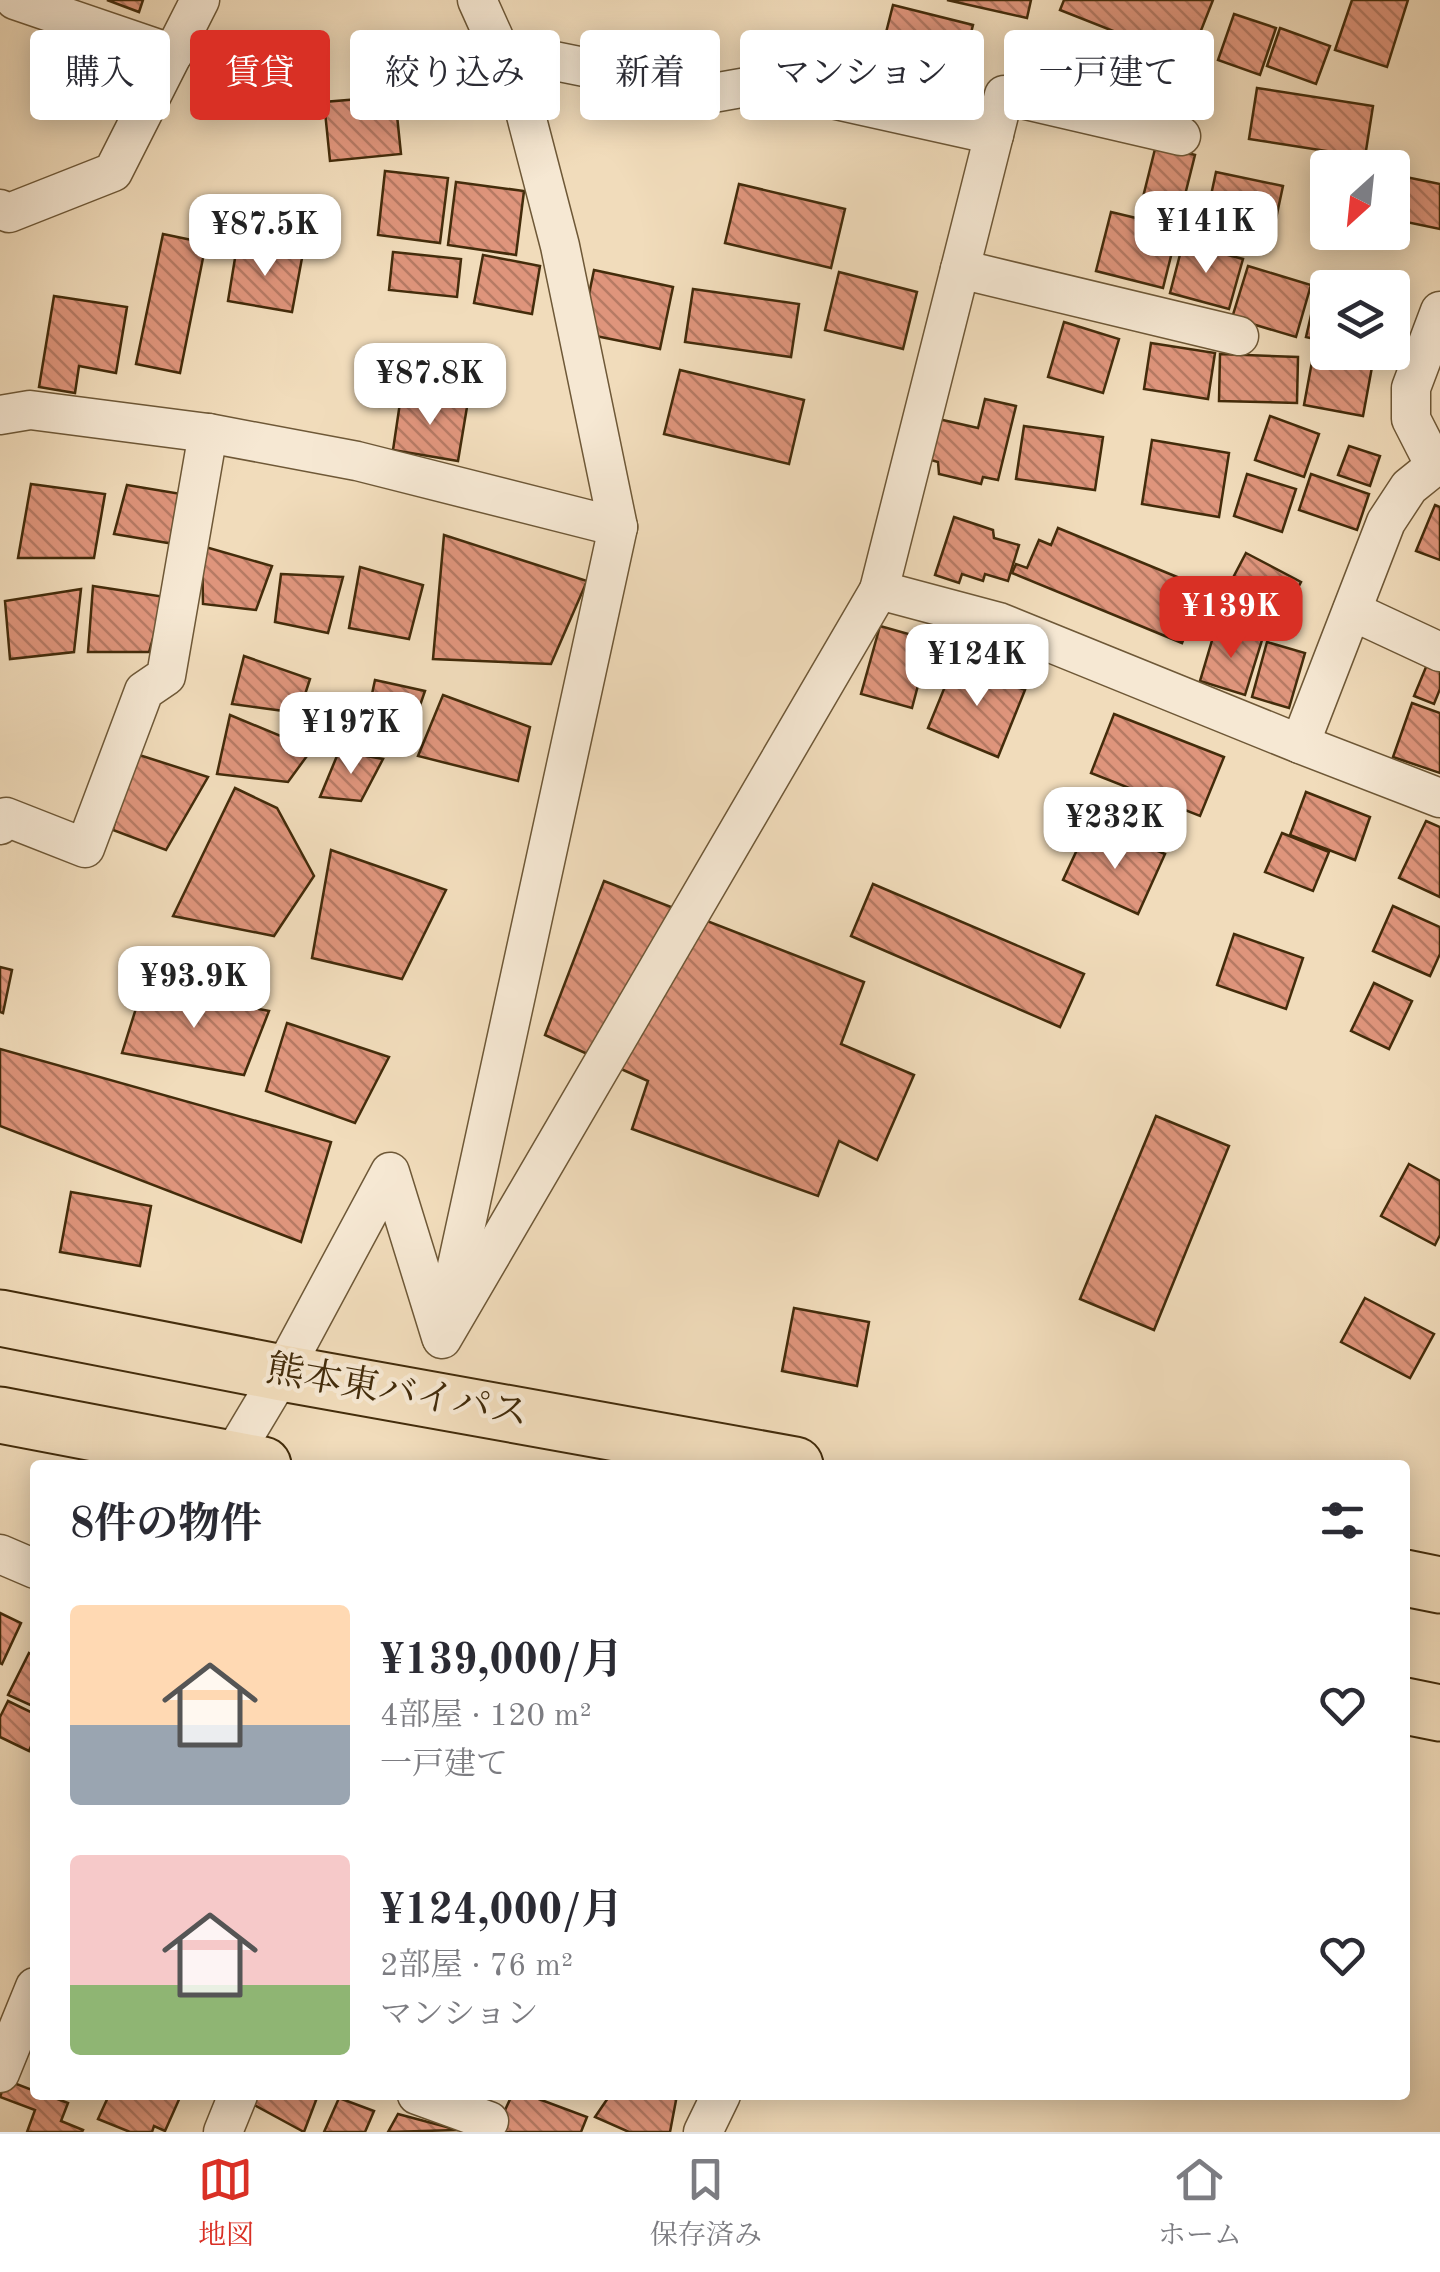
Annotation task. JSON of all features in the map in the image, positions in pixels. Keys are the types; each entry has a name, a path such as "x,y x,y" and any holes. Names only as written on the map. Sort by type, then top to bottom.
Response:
{"highway":[{"name":"熊本東バイパス","path":"0,1318 767,1460"},
{"path":"0,1415 225,1460"},
{"path":"1410,1579 1440,1585"},
{"path":"1410,1707 1440,1713"}],"street":[{"path":"15,0 173,54"},
{"path":"0,209 10,213 112,172 200,0"},
{"path":"477,0 491,30"},
{"path":"560,62 714,93 764,84 994,136"},
{"path":"442,1339 878,590 1004,95 1182,136"},
{"path":"442,1339 618,527 560,246 527,120"},
{"path":"960,269 1239,336"},
{"path":"1300,744 1386,522 1409,487 1438,464 1411,419 1411,388 1440,311"},
{"path":"0,415 30,410 208,433 357,461 618,527"},
{"path":"0,825 6,817 85,848 144,691 166,676 208,433"},
{"path":"878,590 1000,622 1440,798"},
{"path":"1352,611 1440,652"},
{"path":"241,1460 282,1373 390,1172 442,1339"},
{"path":"0,1554 30,1566"},
{"path":"0,2073 30,1999"},
{"path":"224,2132 236,2100"},
{"path":"434,2100 491,2116"},
{"path":"704,2132 718,2100"}],"building":[{"path":"107,0 143,0 139,12"},
{"path":"947,0 1031,0 1027,18"},
{"path":"1064,0 1213,0 1201,30 1111,30 1060,10"},
{"path":"1352,0 1408,0 1387,67 1335,50"},
{"path":"893,5 973,25 972,30 887,30"},
{"path":"1234,14 1276,28 1260,75 1218,60"},
{"path":"1280,28 1330,46 1316,84 1267,66"},
{"path":"1257,88 1373,106 1366,150 1320,150 1249,139"},
{"path":"350,100 350,120 397,120 401,154 330,161 326,120 330,120 330,101"},
{"path":"1156,145 1195,155 1178,223 1139,213"},
{"path":"385,171 448,178 440,243 378,235"},
{"path":"1216,172 1283,186 1274,228 1207,214"},
{"path":"1410,178 1440,184 1440,229 1410,223"},
{"path":"456,182 524,191 516,255 448,245"},
{"path":"739,184 845,209 831,268 725,243"},
{"path":"1111,212 1178,228 1163,288 1096,271"},
{"path":"163,234 206,243 180,373 136,364"},
{"path":"1183,243 1243,259 1229,309 1170,293"},
{"path":"237,246 302,258 292,312 228,301"},
{"path":"393,252 461,259 457,297 389,290"},
{"path":"483,255 540,266 532,314 474,303"},
{"path":"1248,266 1310,285 1296,337 1232,318"},
{"path":"594,270 673,287 660,349 581,333"},
{"path":"839,272 917,292 903,349 825,330"},
{"path":"693,289 799,304 791,357 685,342"},
{"path":"54,296 127,307 116,373 79,366 75,393 39,387"},
{"path":"1064,322 1119,339 1103,393 1048,377"},
{"path":"1151,343 1215,353 1208,399 1144,389"},
{"path":"1220,354 1298,357 1297,403 1219,401"},
{"path":"680,370 804,400 789,464 664,434"},
{"path":"1310,370 1371,370 1363,416 1304,405"},
{"path":"401,396 467,407 458,461 393,450"},
{"path":"985,399 1016,406 998,480 983,477 981,484 939,474 938,462 924,458 934,418 978,428"},
{"path":"1270,416 1319,434 1304,477 1255,460"},
{"path":"1024,426 1103,437 1095,490 1016,479"},
{"path":"1152,440 1229,453 1219,517 1142,504"},
{"path":"1349,446 1380,456 1370,486 1338,475"},
{"path":"1247,474 1296,489 1282,532 1234,516"},
{"path":"1311,474 1369,494 1357,530 1299,510"},
{"path":"31,484 105,494 94,558 18,558"},
{"path":"127,485 181,494 174,544 114,534"},
{"path":"1435,505 1440,507 1440,560 1416,551"},
{"path":"954,517 993,530 994,538 1019,545 1008,581 985,574 983,581 962,574 959,583 935,575"},
{"path":"1058,528 1204,588 1182,643 1012,573 1016,564 1027,568 1039,540 1051,545"},
{"path":"444,535 587,581 551,664 433,659"},
{"path":"202,546 272,566 256,610 203,604"},
{"path":"1246,553 1301,582 1280,622 1225,593"},
{"path":"360,567 423,585 409,639 349,628"},
{"path":"281,574 343,577 328,633 275,622"},
{"path":"93,586 165,597 149,652 88,652"},
{"path":"81,589 74,652 10,659 5,601"},
{"path":"880,626 930,640 912,708 861,694"},
{"path":"1216,627 1262,640 1245,695 1200,681"},
{"path":"1267,642 1305,653 1289,708 1252,697"},
{"path":"1431,655 1440,658 1440,689 1434,704 1414,696"},
{"path":"244,656 310,679 299,713 232,704"},
{"path":"955,662 1025,690 998,757 928,728"},
{"path":"375,680 425,691 407,743 372,735 359,754"},
{"path":"443,695 530,727 518,781 418,756"},
{"path":"1412,703 1440,713 1440,773 1393,757"},
{"path":"1114,714 1224,757 1200,816 1091,773"},
{"path":"230,715 312,749 288,782 217,774"},
{"path":"339,751 383,759 361,801 320,797"},
{"path":"133,753 208,777 166,850 113,830"},
{"path":"235,788 277,808 314,876 274,936 173,916"},
{"path":"1306,792 1370,817 1355,860 1290,835"},
{"path":"1426,821 1440,827 1440,897 1399,878"},
{"path":"1282,833 1329,852 1313,891 1265,872"},
{"path":"1083,837 1120,853 1127,838 1165,854 1138,914 1063,880"},
{"path":"331,850 446,890 402,979 312,958"},
{"path":"604,881 864,982 841,1044 914,1075 877,1160 839,1141 818,1196 632,1129 648,1081 545,1035"},
{"path":"873,884 1084,974 1060,1027 851,936"},
{"path":"1393,906 1440,927 1440,954 1430,976 1373,951"},
{"path":"1234,934 1303,958 1286,1009 1217,985"},
{"path":"0,967 12,970 3,1013 0,1012"},
{"path":"1374,983 1412,1001 1389,1049 1351,1031"},
{"path":"143,986 269,1011 244,1075 122,1053"},
{"path":"287,1023 389,1057 355,1123 266,1091"},
{"path":"0,1049 331,1142 301,1242 0,1126"},
{"path":"1156,1116 1229,1146 1154,1330 1080,1299"},
{"path":"1409,1164 1440,1181 1440,1235 1435,1245 1381,1216"},
{"path":"71,1192 151,1206 140,1266 60,1252"},
{"path":"1365,1298 1434,1334 1410,1378 1341,1342"},
{"path":"794,1308 869,1322 857,1386 782,1371"},
{"path":"0,1613 21,1623 2,1664 0,1663"},
{"path":"29,1653 30,1654 30,1705 8,1695"},
{"path":"8,1701 30,1712 29,1751 0,1737 0,1717"},
{"path":"6,2080 30,2089 30,2100 68,2103 61,2121 83,2130 27,2132 35,2110 0,2097"},
{"path":"107,2100 179,2100 165,2131 154,2126 152,2132 130,2132 98,2119"},
{"path":"247,2100 316,2100 304,2132"},
{"path":"338,2100 374,2111 365,2132 324,2132"},
{"path":"510,2100 541,2100 587,2117 581,2132 495,2132"},
{"path":"607,2100 676,2100 670,2132 629,2132 595,2117"},
{"path":"398,2114 458,2130 388,2132"}]}
